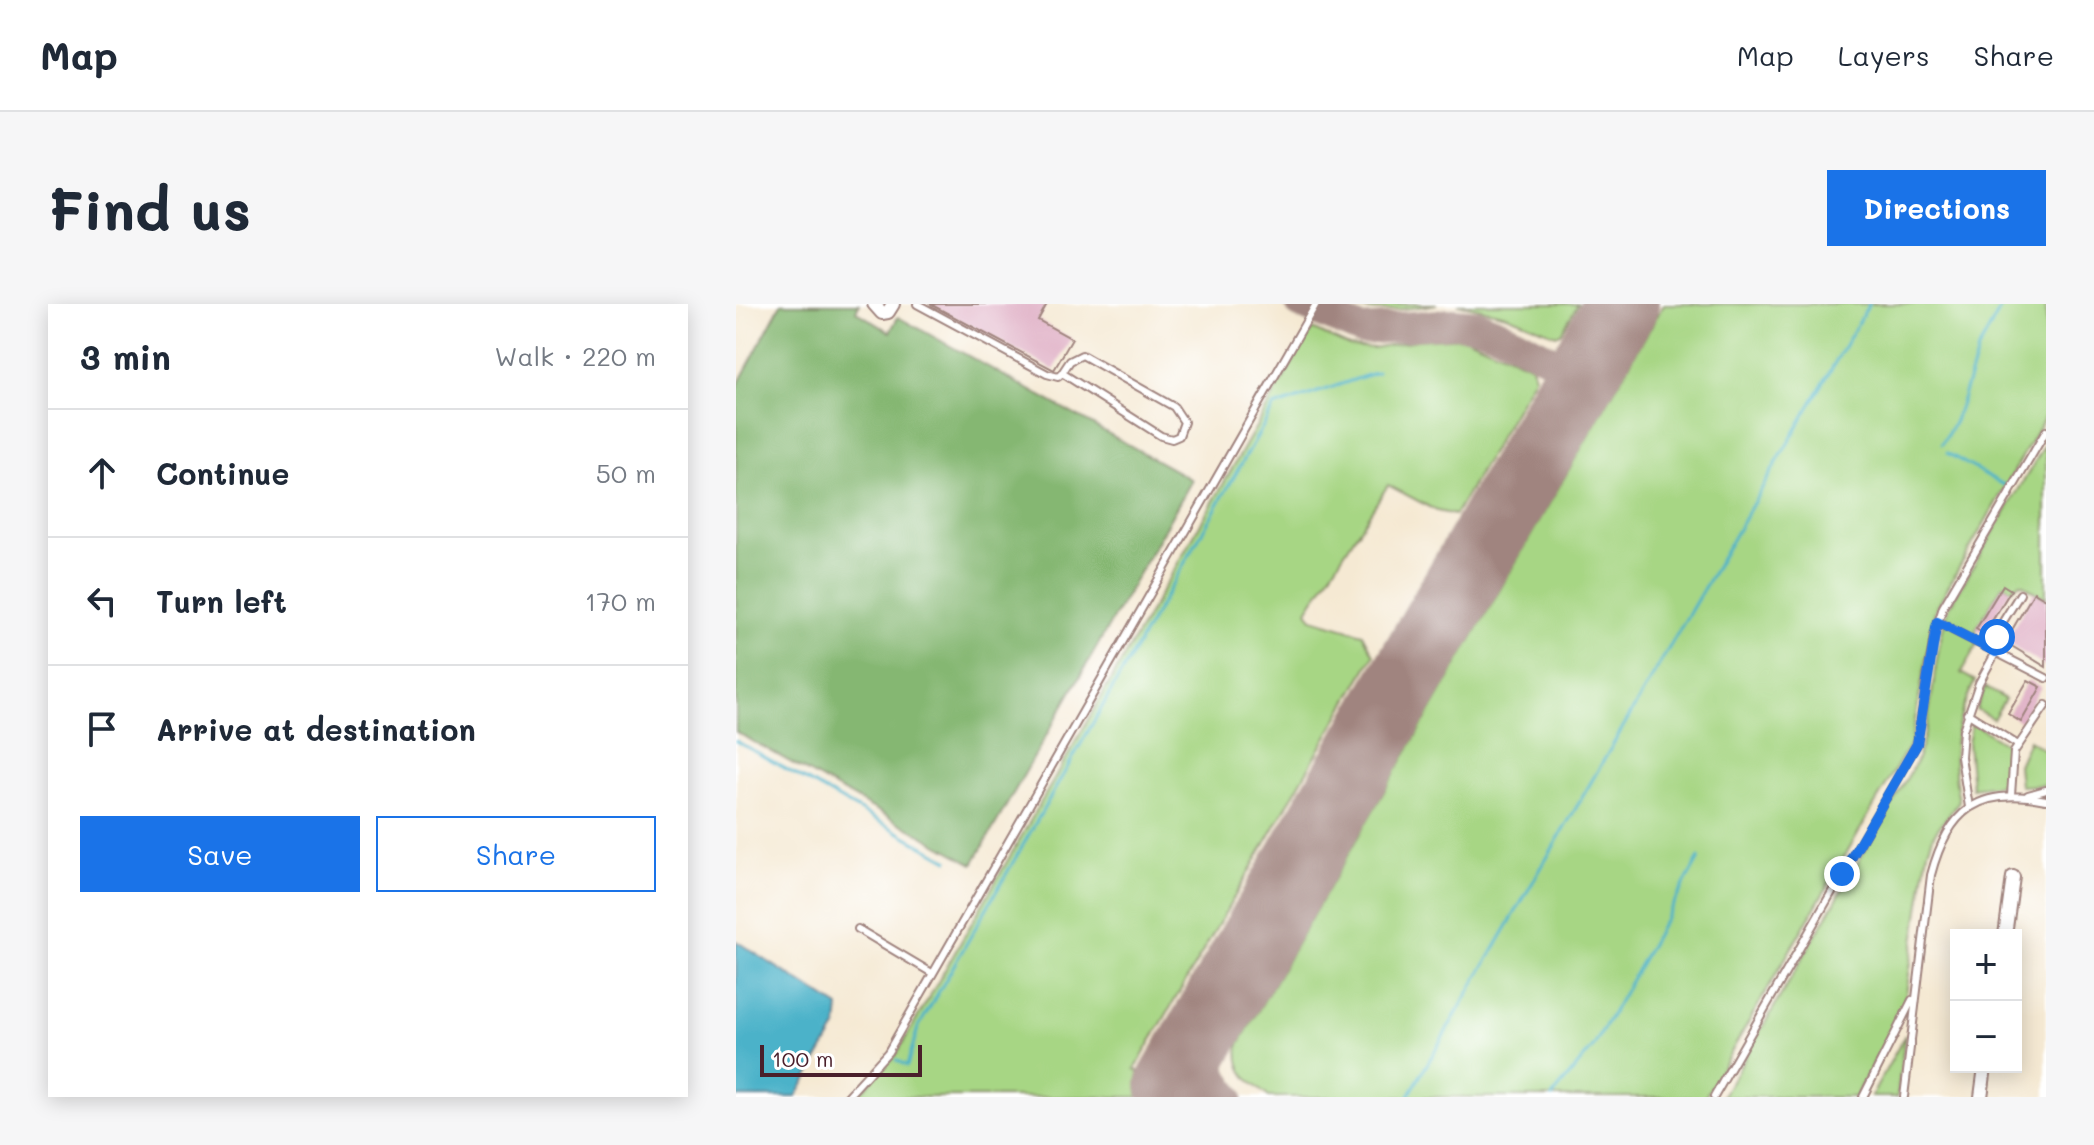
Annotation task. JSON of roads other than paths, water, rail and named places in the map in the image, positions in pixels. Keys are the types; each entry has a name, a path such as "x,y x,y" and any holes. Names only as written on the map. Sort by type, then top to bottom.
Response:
{"street":[{"path":"874,304 882,313 888,312 893,304"},
{"path":"2006,929 2013,877"},
{"path":"1981,1097 1984,1073"}],"lane":[{"path":"917,304 1047,374 1058,377 1070,361 1082,355 1174,407 1184,422 1179,436 1172,439 1161,436 1062,373"},
{"path":"847,1097 888,1052 1316,304"},
{"path":"1714,1097 1917,744 1937,622 2046,431"},
{"path":"1969,807 1961,757 1967,713 1996,652 1999,628 2020,594"},
{"path":"1937,622 2046,678"},
{"path":"2011,795 2010,769 2018,745 2046,705"},
{"path":"1967,713 2018,745"},
{"path":"2025,796 2046,790"},
{"path":"1904,1097 1935,859 1953,823 1969,807 1992,797 2011,795 2046,800"},
{"path":"858,929 932,973"},
{"path":"1863,1097 1915,995"}],"water":[{"path":"736,941 839,1007 837,1026 796,1097 736,1097"}],"waterway":[{"path":"1408,1097 1869,304"},
{"path":"1942,444 1955,421 1978,350 2003,304"},
{"path":"897,1060 907,1066 918,1028 1274,407 1377,372"},
{"path":"1947,453 2004,485"},
{"path":"736,741 948,860"},
{"path":"1552,1097 1594,1046 1699,858"}]}
